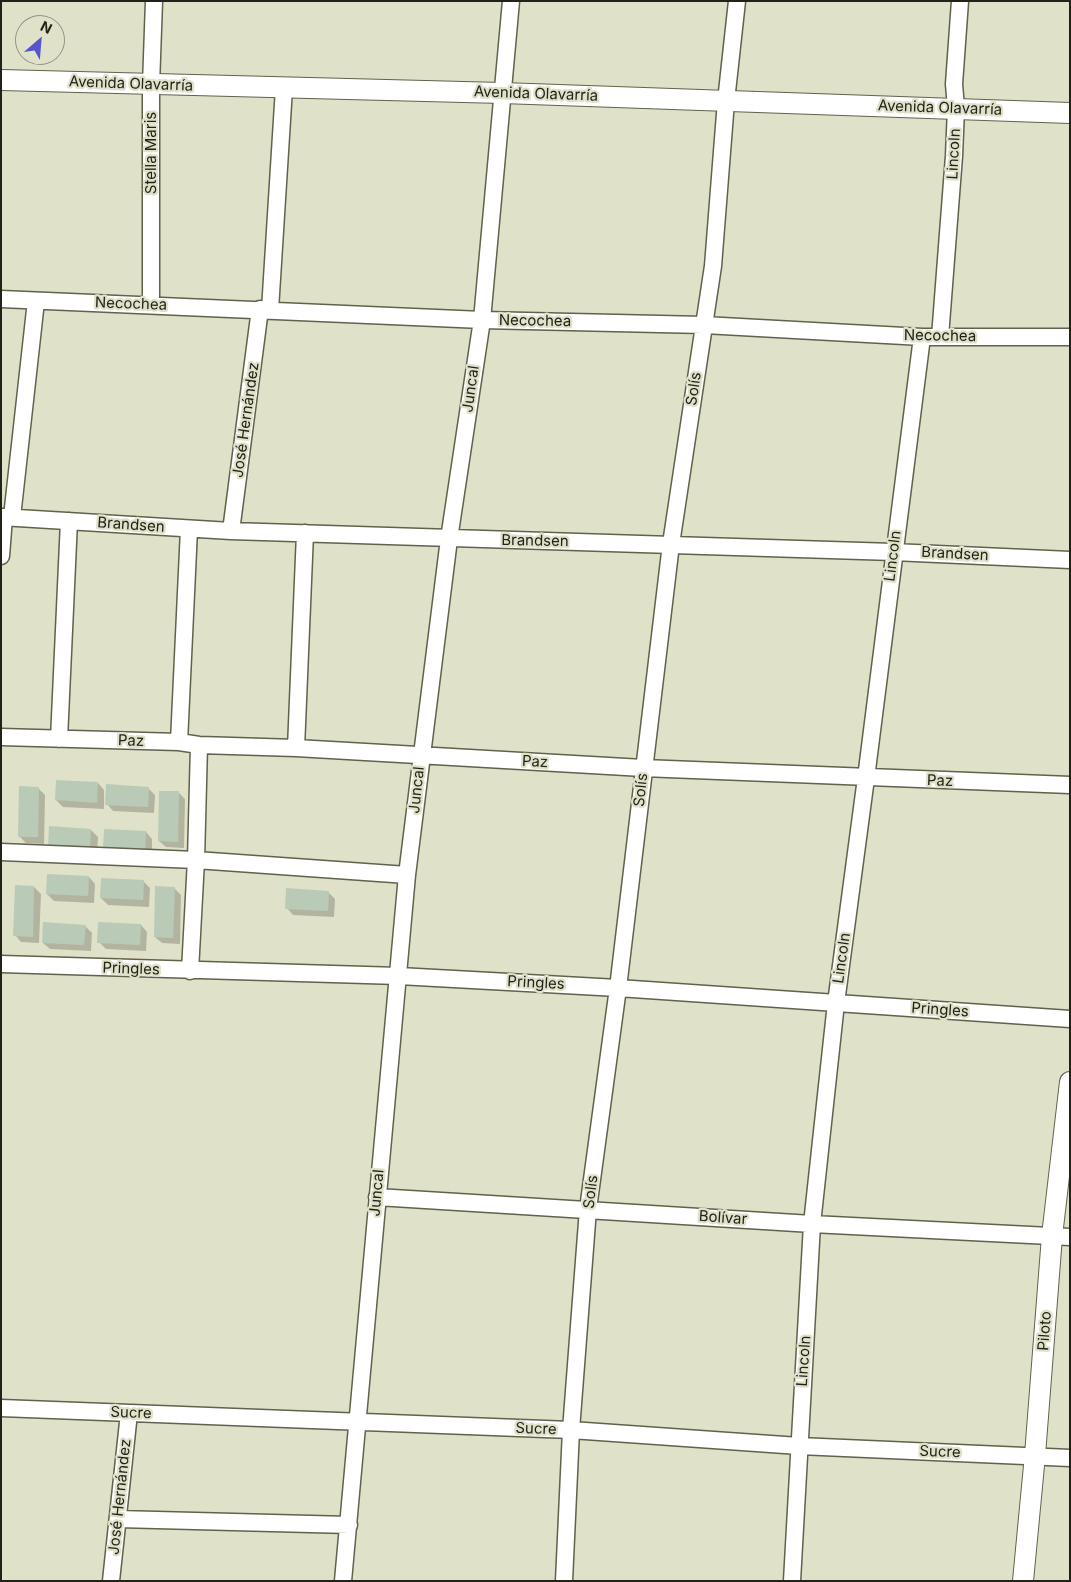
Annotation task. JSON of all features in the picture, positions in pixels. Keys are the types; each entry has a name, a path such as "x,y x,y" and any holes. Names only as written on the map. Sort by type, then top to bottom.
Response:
{"main road":[{"name":"Avenida Olavarría","path":"1,80 502,93 1070,113"},
{"name":"Piloto","path":"1023,1581 1035,1455 1061,1237 1070,1082"}],"street":[{"name":"Stella Maris","path":"151,304 151,85 154,1"},
{"name":"Juncal","path":"343,1581 408,875 421,755 449,540 482,320 511,1"},
{"name":"Solís","path":"564,1581 571,1430 588,1209 618,988 671,544 714,266 726,101 737,1"},
{"name":"Lincoln","path":"940,337 956,108 954,84 960,1"},
{"name":"José Hernández","path":"231,531 265,310 284,88"},
{"name":"Necochea","path":"1,299 151,304 482,320 704,325 922,338 1070,337"},
{"path":"1,556 36,301"},
{"name":"Lincoln","path":"792,1581 798,1446 812,1224 836,1003 922,338"},
{"name":"Brandsen","path":"6,517 189,529 449,540 671,544 1070,560"},
{"path":"59,739 70,521"},
{"path":"179,742 189,529"},
{"path":"296,748 305,534"},
{"name":"Paz","path":"1,737 179,742 199,745 296,748 643,768 1070,785"},
{"path":"190,971 196,860 199,745"},
{"path":"1,852 196,860 408,875"},
{"name":"Pringles","path":"1,964 399,976 618,988 1070,1019"},
{"name":"Bolívar","path":"377,1197 812,1224 1061,1237"},
{"name":"Sucre","path":"1,1408 571,1430 798,1446 1070,1458"},
{"name":"José Hernández","path":"111,1581 129,1413"},
{"path":"118,1518 349,1525"}],"building":[{"path":"56,780 98,782 97,803 55,800"},
{"path":"106,784 149,787 148,807 105,805"},
{"path":"19,786 39,787 38,837 18,837"},
{"path":"159,791 179,791 178,842 158,841"},
{"path":"49,826 91,829 90,849 48,847"},
{"path":"104,829 146,831 145,852 103,849"},
{"path":"47,874 89,876 88,896 46,894"},
{"path":"101,878 144,880 143,900 100,898"},
{"path":"15,885 34,886 33,937 13,936"},
{"path":"155,886 175,887 173,938 154,937"},
{"path":"286,888 329,891 328,911 285,909"},
{"path":"43,922 86,925 84,945 42,943"},
{"path":"98,922 141,924 140,945 97,943"}]}
